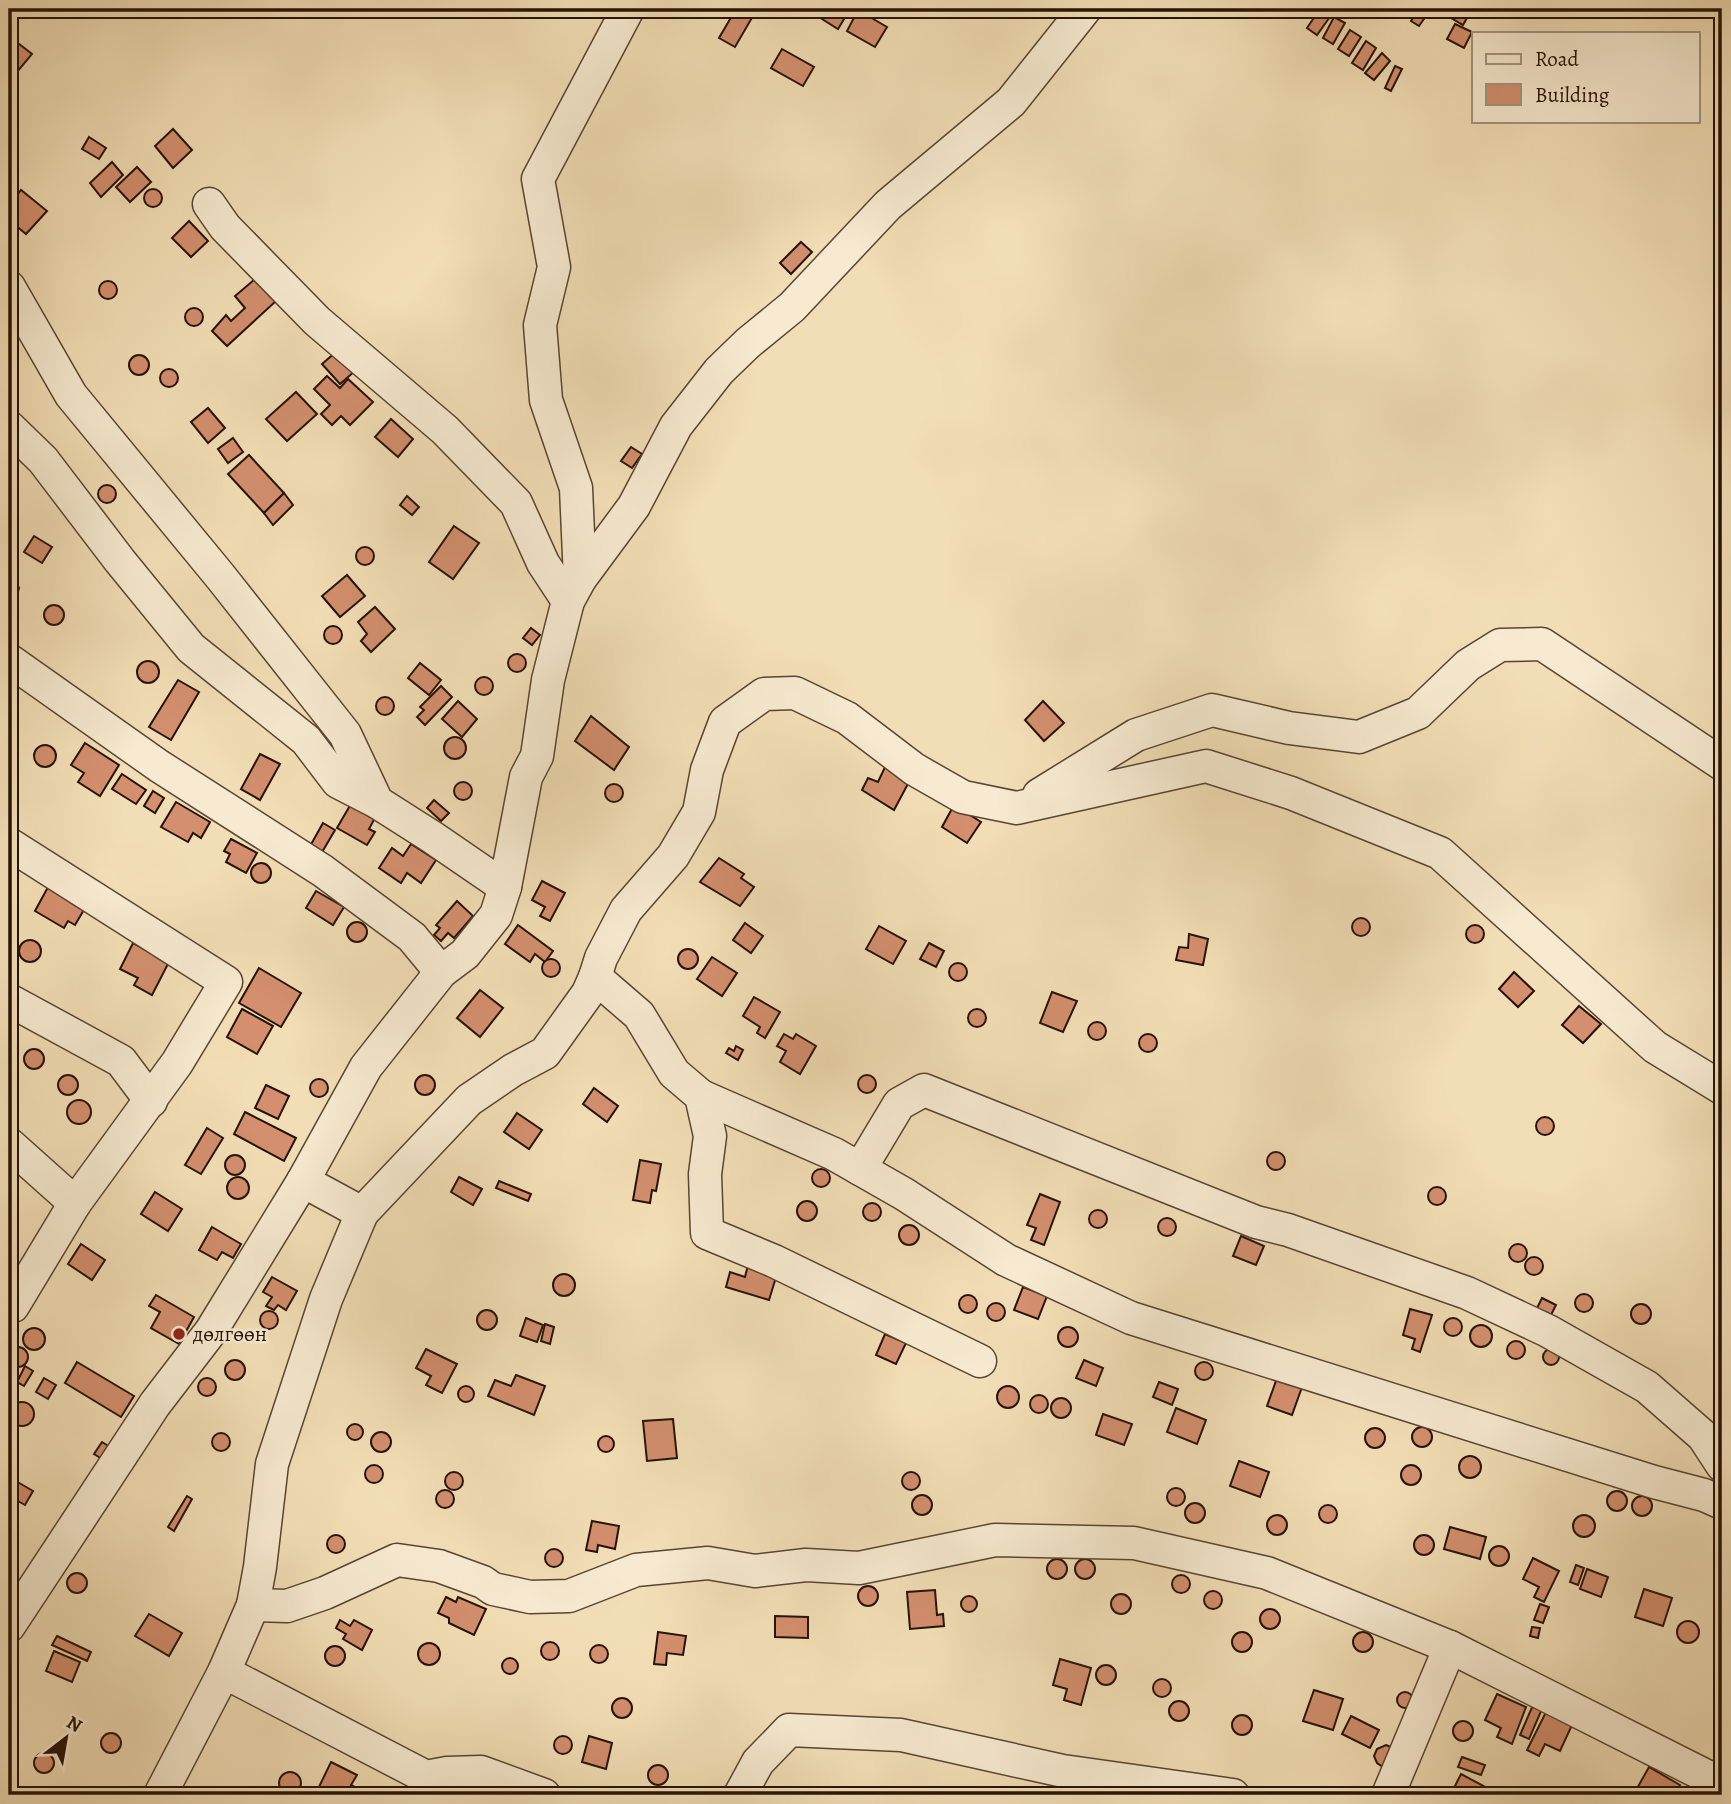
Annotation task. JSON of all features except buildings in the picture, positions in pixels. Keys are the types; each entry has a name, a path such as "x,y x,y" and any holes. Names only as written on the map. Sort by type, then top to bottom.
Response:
{"street":[{"path":"9,1626 155,1404 211,1331 303,1181 366,1067 441,972 465,954 496,915 505,887 526,777 537,756 548,680 574,590 576,488 546,400 540,325 554,267 538,179 628,9"},
{"path":"574,590 634,506 676,426 719,371 792,307 888,205 1011,102 1085,9"},
{"path":"209,204 225,227 317,321 445,430 516,503 543,563 574,590"},
{"path":"9,287 71,395 220,576 345,734 377,802"},
{"path":"9,427 43,460 191,648 306,740 338,782 377,802 505,887"},
{"path":"1017,808 1136,735 1212,710 1289,728 1359,737 1418,713 1468,665 1500,645 1542,644 1722,765"},
{"path":"9,660 159,766 323,871 412,937 441,972"},
{"path":"160,1795 224,1672 253,1605 272,1465 326,1299 362,1213 468,1100 513,1070 545,1053 588,993 601,958 626,910 673,856 699,812 706,770 725,722 764,694 795,693 847,718 914,769 963,797 1017,808 1206,766 1291,793 1440,853 1655,1047 1722,1088"},
{"path":"9,844 226,982 177,1063 75,1203 13,1306 9,1306"},
{"path":"595,977 639,1015 674,1073 701,1096 834,1154 1006,1260 1130,1318 1641,1478 1704,1495 1722,1503"},
{"path":"9,1000 121,1061 151,1101"},
{"path":"860,1169 899,1104 924,1090 1256,1222 1288,1230 1467,1293 1548,1331 1647,1387 1703,1436 1722,1465"},
{"path":"701,1096 710,1136 705,1174 708,1233 774,1261 980,1361"},
{"path":"9,1144 75,1203"},
{"path":"303,1181 362,1213"},
{"path":"253,1605 287,1606 325,1593 397,1560 439,1566 483,1582 493,1589 530,1597 569,1596 636,1570 696,1564 708,1563 755,1571 806,1565 859,1568 995,1540 1133,1543 1267,1573 1450,1647 1722,1784"},
{"path":"1388,1795 1450,1647"},
{"path":"224,1672 426,1777 481,1772 544,1795"},
{"path":"740,1795 758,1762 789,1730 901,1735 1063,1771 1233,1795"}],"place":[{"name":"дөлгөөн","path":"179,1334"}]}
